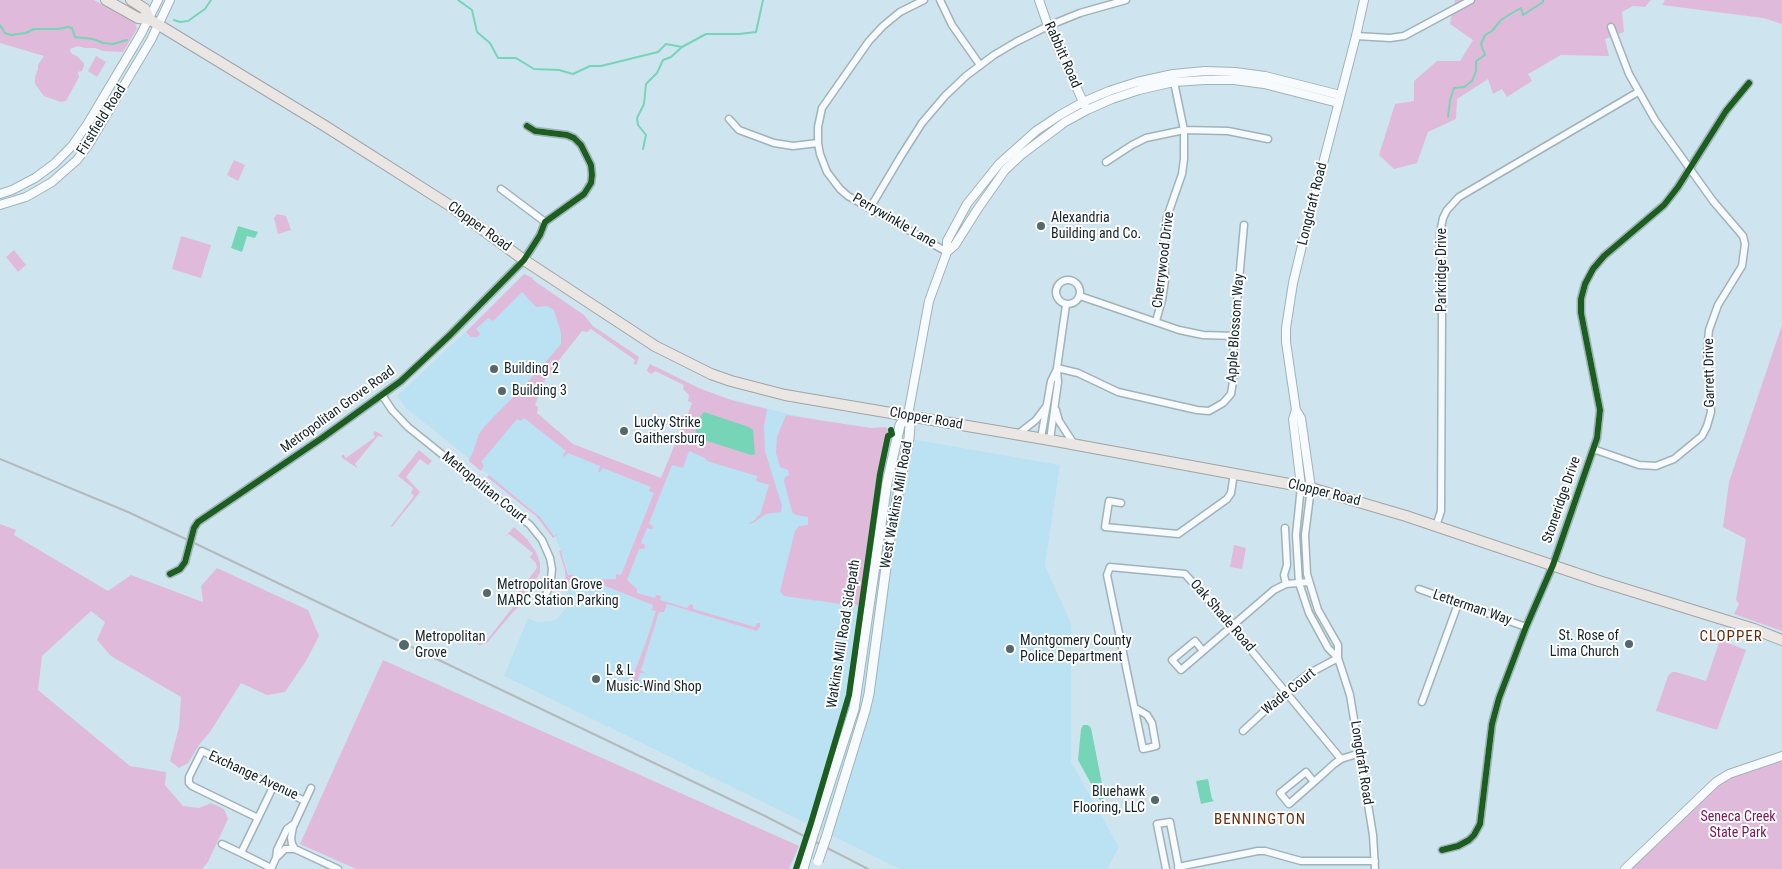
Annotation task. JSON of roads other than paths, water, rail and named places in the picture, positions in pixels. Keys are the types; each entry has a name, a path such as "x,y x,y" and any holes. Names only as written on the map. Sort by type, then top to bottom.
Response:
{"main road":[{"name":"Clopper Road","path":"106,0 138,18 149,19 349,141 449,205 524,260 655,346 711,374 785,395 1018,434 1306,487 1436,526 1782,640"},
{"name":"Clopper Road","path":"131,0 145,9 149,19"},
{"name":"West Watkins Mill Road","path":"803,869 854,709 887,483 900,425 908,415"},
{"name":"West Watkins Mill Road","path":"817,865 869,694 891,530 909,438 910,426 908,415"}],"street":[{"name":"Firstfield Road","path":"0,194 27,183 68,152 88,123 149,19 158,0"},
{"name":"Firstfield Road","path":"0,206 26,197 52,182 77,160 89,144 158,25 170,0"},
{"name":"Perrywinkle Lane","path":"924,0 900,12 888,22 864,49 822,108 818,127 818,143 823,163 833,181 848,196 947,252"},
{"path":"940,0 952,25 980,65"},
{"name":"Rabbitt Road","path":"1038,0 1085,106"},
{"path":"870,208 900,156 922,123 945,96 980,65 1016,42 1048,26 1080,13 1122,0"},
{"name":"Longdraft Road","path":"1364,0 1293,283 1286,328 1286,342 1296,410 1294,419 1306,487 1305,554 1309,582 1318,610 1338,646 1338,658 1350,695 1373,835 1375,869"},
{"path":"1356,36 1390,38 1404,36 1471,0"},
{"name":"Garrett Drive","path":"1593,449 1639,465 1656,466 1674,459 1696,442 1707,426 1711,412 1707,352 1709,330 1718,305 1742,266 1745,244 1738,228 1713,201 1655,120 1638,92 1622,58 1611,27"},
{"path":"908,415 929,300 947,252 955,245 1005,170 1041,138 1085,106 1137,82 1173,74 1205,71 1265,76 1340,99"},
{"path":"1085,106 1174,82 1205,80 1234,80 1264,84 1340,99"},
{"name":"Cherrywood Drive","path":"1156,321 1165,280 1164,237 1167,217 1182,174 1184,159 1184,130 1174,82"},
{"name":"Stoneridge Drive","path":"1442,850 1458,846 1469,840 1480,824 1492,724 1499,698 1526,627 1553,565 1599,427 1600,410 1581,313 1581,299 1585,284 1593,269 1604,256 1664,205 1726,111 1749,83"},
{"name":"Parkridge Drive","path":"1436,526 1441,511 1442,313 1440,233 1443,218 1447,210 1459,197 1638,92"},
{"path":"729,119 739,130 774,144 793,146 818,143"},
{"path":"501,189 545,222 584,194 591,183 592,169 581,145 574,138 567,135 535,131 527,126"},
{"path":"1106,162 1146,138 1184,130 1228,131 1268,139"},
{"name":"Metropolitan Grove Road","path":"170,574 180,569 185,562 194,528 198,522 382,395 415,368 524,260 540,235 545,222"},
{"name":"Apple Blossom Way","path":"1058,368 1078,373 1118,392 1197,410 1209,411 1223,403 1231,394 1233,388 1234,336 1244,225"},
{"path":"1071,280 1077,284 1080,296 1074,303 1066,305 1056,296 1056,287 1061,282 1071,280"},
{"path":"1080,296 1179,330 1203,335 1234,336"},
{"path":"1046,439 1055,408 1066,305"},
{"path":"1046,439 1046,407 1050,381 1058,368"},
{"name":"Metropolitan Court","path":"382,395 395,414 408,427 530,525 542,540 550,558 551,579 545,598"},
{"path":"1018,434 1036,420 1046,407"},
{"path":"1055,408 1059,421 1074,444"},
{"path":"1121,503 1109,501 1105,527 1178,534 1227,499 1231,493 1234,473"},
{"name":"Longdraft Road","path":"1306,487 1296,535 1299,583 1309,613 1328,648 1338,658"},
{"path":"1286,528 1286,584"},
{"name":"Oak Shade Road","path":"1135,708 1147,715 1152,723 1156,746 1143,749 1107,575 1110,567 1185,574 1232,626 1341,759"},
{"path":"1204,650 1195,641 1172,660 1181,670 1274,590 1286,584 1309,582"},
{"name":"Letterman Way","path":"1419,590 1526,627"},
{"path":"1422,702 1458,604"},
{"name":"Wade Court","path":"1242,731 1308,674 1338,658"},
{"name":"Exchange Avenue","path":"258,818 190,785 189,777 202,751 305,800"},
{"path":"1314,782 1306,772 1280,793 1289,804 1341,759 1360,753"},
{"path":"1625,869 1716,782 1729,774 1782,756"},
{"path":"241,853 274,785"},
{"path":"295,849 291,838 295,823 311,788"},
{"path":"1166,869 1157,824 1170,822 1179,868 1258,851 1265,851 1301,861 1375,861"},
{"path":"276,858 277,851 287,829 295,823"},
{"path":"222,844 271,868 280,852 285,849 295,849 338,869"}],"waterway":[{"path":"174,20 180,22 188,21 205,9 211,0"},
{"path":"458,0 472,10 477,32 490,43 498,58 516,58 534,69 559,70 573,74 590,66 601,66 658,52 666,44 682,47 706,34 756,32 763,0"},
{"path":"1448,117 1454,88 1464,87 1472,81 1476,71 1476,61 1485,55 1481,44 1485,35 1492,31 1501,20 1512,13 1521,8 1523,15 1543,2 1543,0"},
{"path":"0,25 5,33 11,35 26,33 34,29 68,27 72,28 75,37 113,44 127,40"},
{"path":"643,149 646,135 638,125 637,118 644,104 646,84 657,73 663,60 671,57 682,47"}],"railway":[{"path":"0,459 128,512 190,541 765,816 868,869"}],"place":[{"name":"Alexandria Building and Co.","path":"1041,226"},
{"name":"Building 2","path":"494,369"},
{"name":"Building 3","path":"502,391"},
{"name":"Lucky Strike Gaithersburg","path":"624,431"},
{"name":"Metropolitan Grove MARC Station Parking","path":"487,593"},
{"name":"St. Rose of Lima Church","path":"1629,644"},
{"name":"Metropolitan Grove","path":"404,645"},
{"name":"Montgomery County Police Department","path":"1010,649"},
{"name":"L & L Music-Wind Shop","path":"596,679"},
{"name":"Bluehawk Flooring, LLC","path":"1155,800"}],"district":[{"name":"CLOPPER","path":"1731,637"},
{"name":"BENNINGTON","path":"1260,820"}],"park label":[{"name":"Seneca Creek State Park","path":"1738,826"}]}
